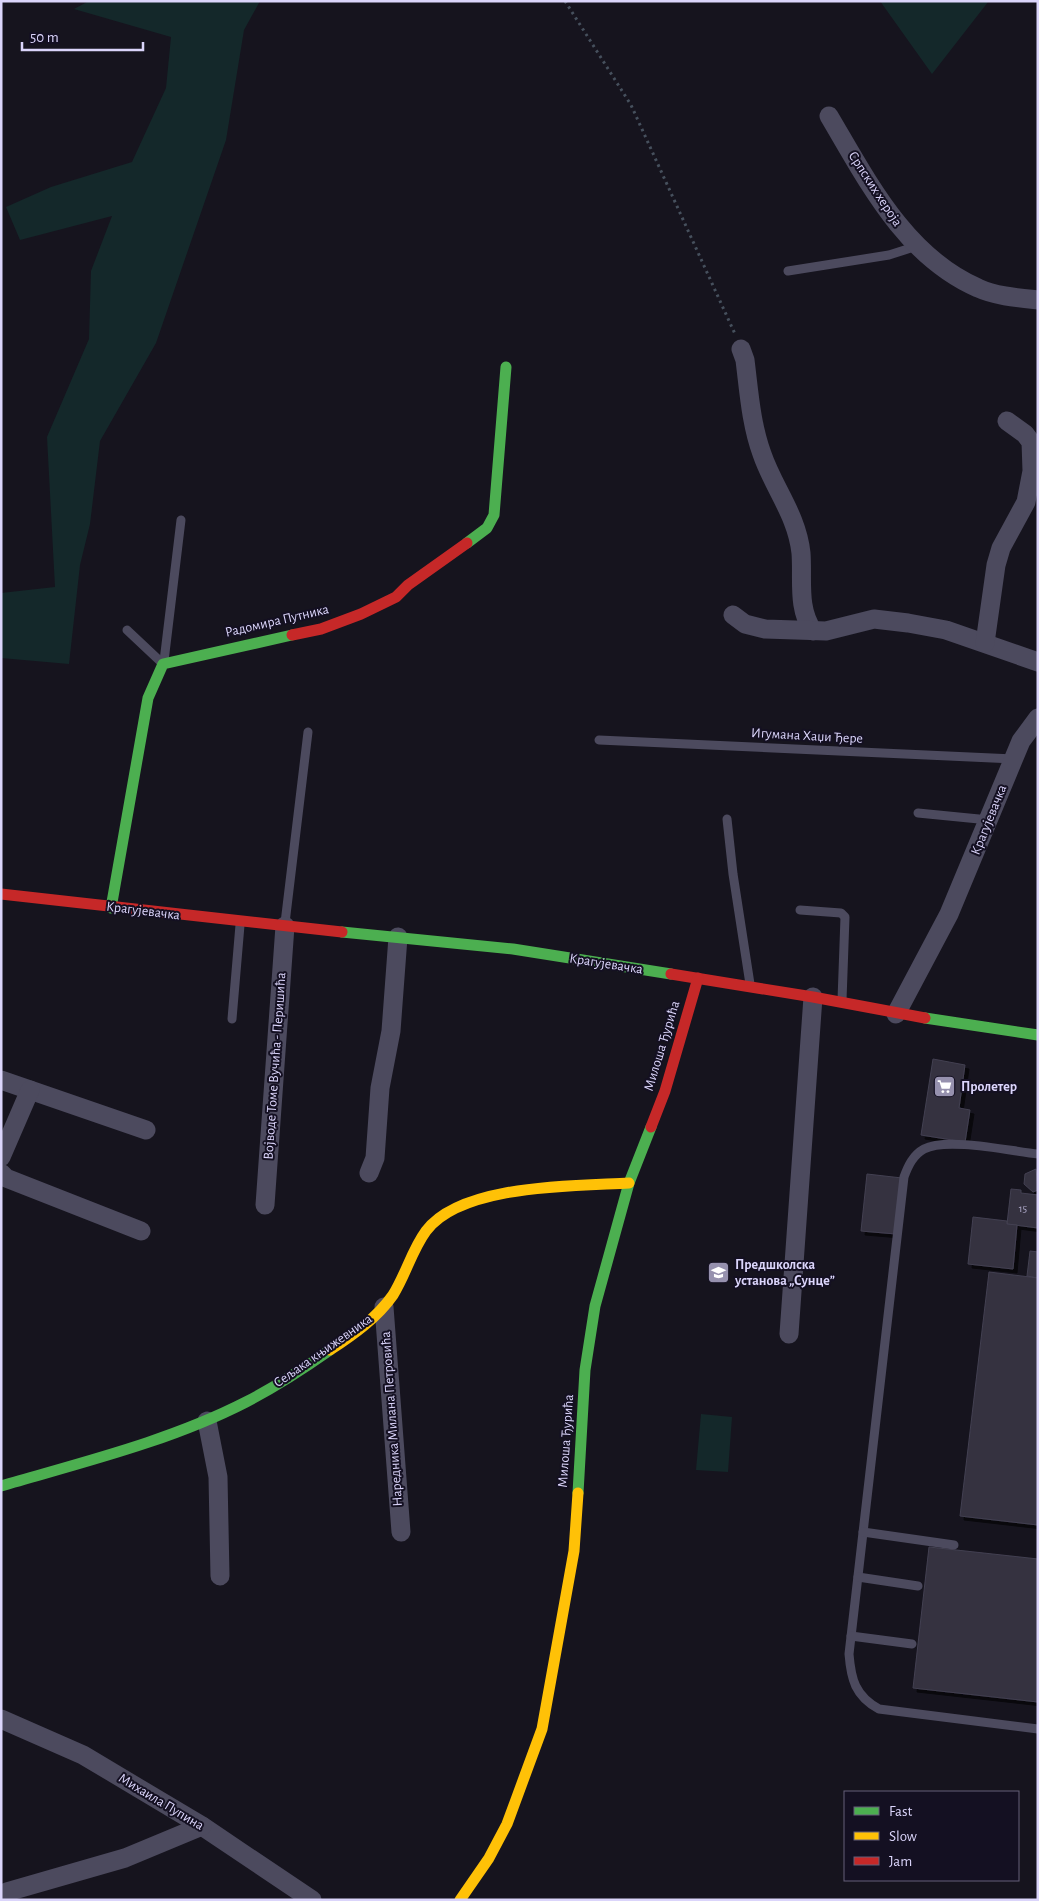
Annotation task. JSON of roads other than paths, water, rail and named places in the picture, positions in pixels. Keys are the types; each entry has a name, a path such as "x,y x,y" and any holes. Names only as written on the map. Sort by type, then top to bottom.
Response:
{"street":[{"name":"Српских хероја","path":"829,116 895,224 940,266 979,289 1038,300"},
{"path":"741,350 745,360 755,434 762,457 797,527 801,554 803,612 813,631"},
{"name":"Радомира Путника","path":"163,664 183,658 321,629 362,614 396,597 408,585 487,528 494,515 506,367"},
{"path":"985,643 996,565 1001,548 1026,502 1032,471 1031,442 1025,434 1008,421"},
{"path":"733,615 745,624 765,629 826,631 874,619 946,630 1038,662"},
{"path":"111,908 148,698 163,664"},
{"name":"Крагујевачка","path":"896,1014 949,914 1021,741 1038,718"},
{"name":"Крагујевачка","path":"1,894 240,922 513,949 813,997 896,1014 1038,1035"},
{"name":"Војводе Томе Вучића - Перишића","path":"265,1205 285,926"},
{"path":"369,1173 375,1158 380,1088 392,1031 398,938"},
{"name":"Милоша Ђурића","path":"460,1900 489,1858 507,1824 525,1780 542,1729 574,1551 588,1352 595,1306 629,1182 665,1091 698,978"},
{"path":"789,1334 813,997"},
{"path":"1,1080 146,1130"},
{"path":"1,1157 30,1090"},
{"path":"1,1173 6,1178 141,1231"},
{"name":"Сељака књижевника","path":"1,1486 207,1421 279,1383 360,1329 384,1307 394,1292 420,1238 432,1223 450,1211 494,1194 629,1182"},
{"name":"Наредника Милана Петровића","path":"384,1307 401,1532"},
{"path":"207,1421 218,1477 220,1576"},
{"name":"Михаила Пупина","path":"1,1719 83,1755 202,1826 312,1900"},
{"path":"3,1900 7,1892 124,1858 202,1826"}],"lane":[{"path":"788,270 889,255 918,246"},
{"path":"163,664 174,591 181,520"},
{"path":"128,630 163,664"},
{"path":"285,926 308,732"},
{"name":"Игумана Хаџи Ђере","path":"599,740 1014,759"},
{"path":"918,813 989,820"},
{"path":"727,819 733,874 751,987"},
{"path":"800,910 841,913 845,917 842,1002"},
{"path":"232,1020 240,922"},
{"path":"1038,1154 947,1144 923,1150 909,1165 904,1177 849,1654 854,1686 867,1702 879,1709 1038,1729"},
{"path":"863,1532 954,1545"},
{"path":"858,1577 918,1586"},
{"path":"851,1636 912,1644"}],"place":[{"name":"Пролетер","path":"945,1087"},
{"name":"Предшколска установа „Сунце”","path":"719,1273"}]}
